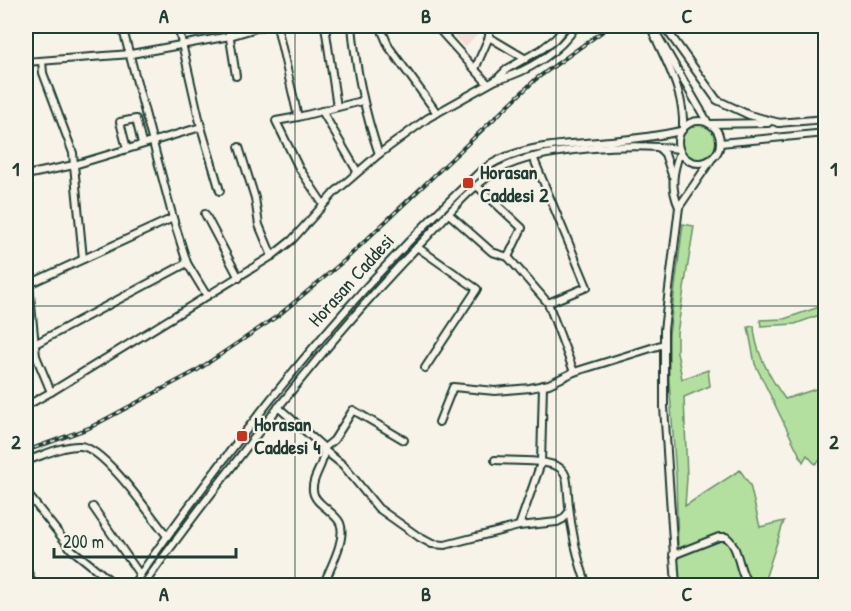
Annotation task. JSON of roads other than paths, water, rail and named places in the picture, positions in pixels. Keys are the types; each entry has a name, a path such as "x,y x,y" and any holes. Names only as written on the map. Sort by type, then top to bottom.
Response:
{"street":[{"path":"122,26 173,218 187,262 207,296"},
{"path":"178,26 201,127 220,191"},
{"path":"228,26 236,76"},
{"path":"26,62 130,55 230,36 263,26"},
{"path":"277,26 298,117"},
{"path":"325,26 337,107"},
{"path":"352,26 362,101 379,154"},
{"path":"380,26 389,47 437,113"},
{"path":"436,26 488,84"},
{"path":"475,69 489,37 489,26"},
{"path":"496,80 507,69 555,39 566,26"},
{"path":"26,406 51,393 272,256 292,240 357,171 379,154 437,113 488,84 509,77 546,56 563,42 576,26"},
{"path":"652,26 709,124 718,132 720,143 717,154 679,207"},
{"path":"652,26 679,89 682,105 682,130 678,139 680,151 673,179 673,190 679,207 664,344 664,407 676,585"},
{"path":"664,26 717,100 749,115 780,123"},
{"path":"489,37 526,59"},
{"path":"42,61 43,73 73,153 83,259"},
{"path":"324,204 299,168 276,121 362,101"},
{"path":"322,111 357,171"},
{"path":"127,148 120,122 135,119 142,144"},
{"path":"682,130 695,121 709,124 780,123 825,119"},
{"path":"26,176 74,165 201,127"},
{"name":"Horasan Caddesi","path":"132,585 257,417 339,317 401,249 481,171 498,160 540,147 613,141 682,130"},
{"path":"720,143 825,133"},
{"path":"239,147 255,198 259,225 272,256"},
{"path":"658,147 665,154 673,179"},
{"name":"Horasan Caddesi","path":"143,585 278,407 339,333 417,247 477,186 500,169 533,157 568,152 658,147 680,151"},
{"path":"680,151 686,159 694,163 711,160"},
{"path":"533,157 586,287 548,303"},
{"path":"477,186 522,228 508,257"},
{"path":"205,214 239,278"},
{"path":"449,214 492,252 508,257 548,303 574,372"},
{"path":"29,284 173,218"},
{"path":"417,247 477,289 425,368"},
{"path":"26,254 35,344 39,365 51,393"},
{"path":"35,344 187,262"},
{"path":"439,422 453,387 495,391 543,385 574,372 664,344"},
{"path":"519,526 541,463 543,385"},
{"path":"278,407 343,465 360,483 367,496 378,508 428,542 445,545 519,526 560,521 569,512"},
{"path":"323,585 341,541 342,532 338,519 314,494 313,486 323,461 323,449 333,440 353,410 404,440"},
{"path":"26,461 74,446 84,446 93,450 120,477 167,536"},
{"path":"495,460 541,463 556,466 564,473 567,478 569,512 577,556 587,585"},
{"path":"26,492 71,549 117,585"},
{"path":"93,507 140,575"},
{"path":"673,555 719,537 726,537 732,542 744,578 750,585"},
{"path":"26,568 34,585"}],"railway":[{"path":"26,451 89,428 196,371 279,315 345,260 536,79 610,26"}],"place":[{"name":"Horasan Caddesi 2","path":"468,183"},
{"name":"Horasan Caddesi 4","path":"242,436"}]}
